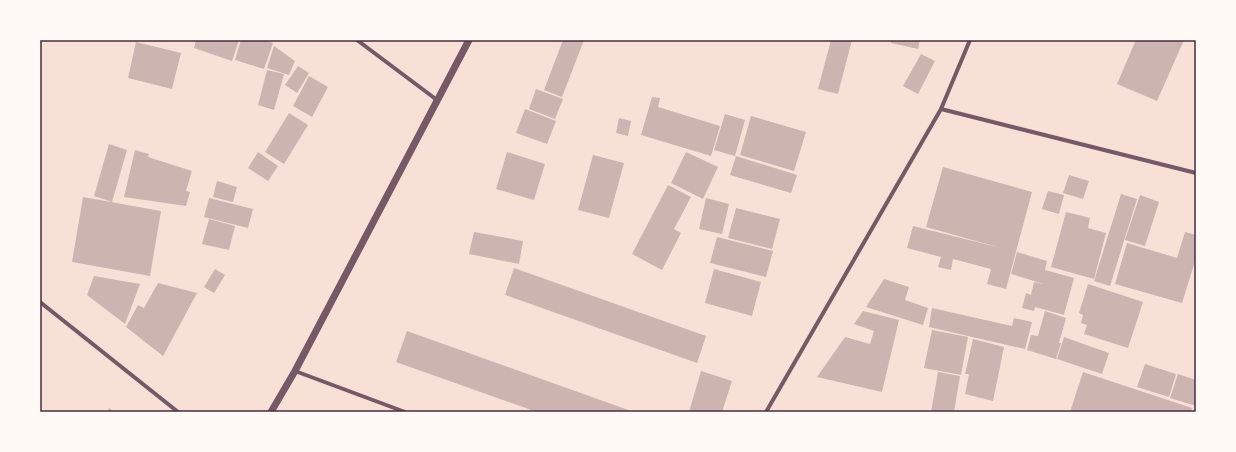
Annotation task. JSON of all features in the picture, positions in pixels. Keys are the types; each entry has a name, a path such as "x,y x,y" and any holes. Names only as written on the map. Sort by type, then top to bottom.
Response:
{"street":[{"path":"357,40 437,100"},
{"path":"271,412 469,40"},
{"path":"766,412 941,109 970,40"},
{"path":"941,109 1196,173"},
{"path":"40,302 178,412"},
{"path":"294,371 405,412"}],"building":[{"path":"196,40 239,40 232,61 194,48"},
{"path":"241,40 262,40 273,43 264,69 235,60"},
{"path":"563,40 584,40 562,97 544,90"},
{"path":"831,40 852,40 838,94 818,89"},
{"path":"891,40 920,40 918,49 891,43"},
{"path":"1136,40 1184,40 1157,101 1117,84"},
{"path":"136,42 181,53 172,89 128,78"},
{"path":"274,46 295,61 289,75 267,68"},
{"path":"921,54 935,61 918,94 903,86"},
{"path":"298,66 309,73 297,93 285,85"},
{"path":"267,70 284,74 274,110 258,105"},
{"path":"309,76 328,87 312,117 293,106"},
{"path":"536,89 563,99 555,119 529,109"},
{"path":"652,97 660,98 658,107 720,126 711,156 641,135"},
{"path":"525,109 556,121 547,144 516,133"},
{"path":"289,113 308,125 284,164 265,152"},
{"path":"725,114 745,120 735,156 714,150"},
{"path":"751,116 806,132 794,171 740,155"},
{"path":"619,118 631,121 628,136 616,133"},
{"path":"109,144 127,150 112,202 94,196"},
{"path":"135,150 149,154 148,157 192,171 186,191 190,192 186,206 124,197"},
{"path":"258,152 278,166 268,181 248,168"},
{"path":"507,152 545,164 534,200 496,189"},
{"path":"686,152 718,167 703,199 671,183"},
{"path":"593,155 624,163 609,218 578,210"},
{"path":"736,156 797,175 791,193 730,175"},
{"path":"943,167 1032,192 1006,289 987,284 991,269 953,259 951,270 938,267 941,257 907,248 913,226 1001,248 926,227"},
{"path":"1069,175 1089,181 1083,199 1063,193"},
{"path":"217,181 237,187 233,202 213,197"},
{"path":"668,185 691,197 674,229 681,233 662,270 632,254"},
{"path":"1048,191 1064,195 1059,214 1042,209"},
{"path":"1121,194 1137,199 1110,286 1094,281"},
{"path":"1140,195 1159,202 1145,246 1125,240"},
{"path":"83,197 161,211 150,276 72,262"},
{"path":"209,198 253,209 248,228 204,217"},
{"path":"706,198 729,204 722,234 699,229"},
{"path":"736,208 780,219 772,249 728,238"},
{"path":"1066,212 1090,218 1088,228 1106,233 1094,279 1051,267"},
{"path":"209,219 235,226 229,250 202,244"},
{"path":"474,232 523,241 519,264 469,254"},
{"path":"1185,232 1196,235 1196,258 1182,303 1115,284 1127,243 1177,258"},
{"path":"717,237 773,251 766,277 710,263"},
{"path":"1017,252 1047,261 1045,270 1074,278 1064,315 1035,307 1034,311 1022,308 1026,293 1031,295 1034,282 1044,284 1011,274"},
{"path":"514,268 706,336 697,363 505,295"},
{"path":"215,269 225,275 214,293 204,287"},
{"path":"714,269 761,282 752,316 705,303"},
{"path":"94,276 140,284 125,324 87,295"},
{"path":"884,279 909,287 905,300 928,308 923,325 866,307"},
{"path":"158,283 197,293 163,356 126,327 138,305 144,308"},
{"path":"1088,284 1143,302 1128,348 1084,334 1087,325 1081,323 1083,315 1079,313"},
{"path":"932,308 1012,326 1014,318 1032,322 1025,349 929,327"},
{"path":"863,311 899,320 882,392 817,377 845,337 870,344 874,331 854,324"},
{"path":"1045,311 1066,318 1056,359 1027,350 1031,335 1038,336"},
{"path":"932,330 968,337 961,375 924,368"},
{"path":"407,331 634,412 537,412 396,362"},
{"path":"1064,337 1109,353 1102,374 1057,359"},
{"path":"973,339 1004,347 993,401 965,394 969,374 965,374"},
{"path":"1145,364 1176,374 1169,397 1137,387"},
{"path":"701,371 732,381 722,412 689,412"},
{"path":"938,372 960,376 954,412 931,412"},
{"path":"1083,372 1192,408 1191,412 1070,412"},
{"path":"1178,374 1196,380 1196,406 1170,398"},
{"path":"109,408 115,412 107,412"}]}
